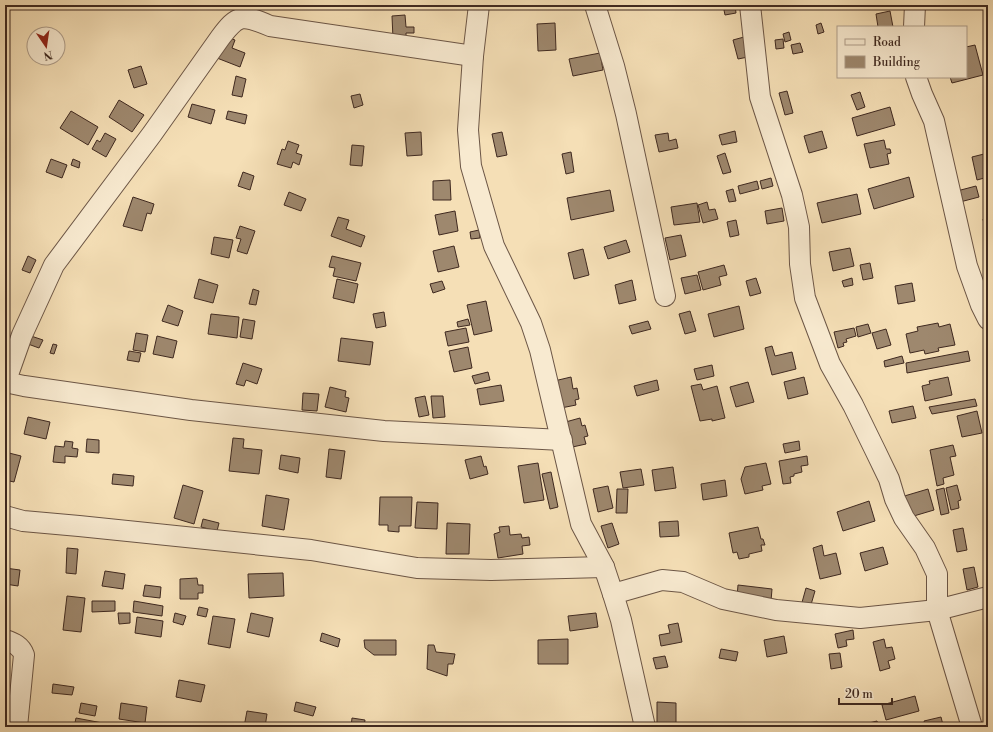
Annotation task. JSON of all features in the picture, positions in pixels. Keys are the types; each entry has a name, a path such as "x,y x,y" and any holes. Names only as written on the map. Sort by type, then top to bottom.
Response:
{"street":[{"path":"479,5 473,56 468,130 471,166 494,246 531,323 540,350 581,524 604,567 613,594 645,727"},
{"path":"595,5 614,66 626,114 665,296"},
{"path":"750,5 760,97 792,195 799,227 800,264 805,298 830,364 853,405 889,479 895,499 904,518 925,548 937,574 937,610 972,727"},
{"path":"914,26 915,5"},
{"path":"473,56 270,26 247,18 238,19 229,26 220,38 152,134 54,265 22,335 5,383 191,410 368,429 562,440"},
{"path":"916,78 934,121 967,266 981,305 988,319"},
{"path":"5,516 22,521 311,550 417,568 491,570 604,567"},
{"path":"613,594 662,580 683,582 723,599 776,610 860,618 937,610 988,596"},
{"path":"5,640 19,647 24,656 18,727"}],"building":[{"path":"723,5 735,5 736,13 725,15"},
{"path":"890,11 893,26 878,26 876,14"},
{"path":"405,15 406,27 414,27 414,33 406,33 406,38 393,39 392,16"},
{"path":"555,23 556,50 538,51 537,24"},
{"path":"821,23 824,32 818,34 816,25"},
{"path":"789,32 791,40 785,42 783,34"},
{"path":"226,37 235,40 232,48 245,53 240,67 217,58"},
{"path":"744,37 748,57 738,59 733,40"},
{"path":"783,39 784,48 776,49 775,40"},
{"path":"800,43 803,52 793,54 791,45"},
{"path":"975,45 983,75 952,83 950,78 967,78 967,47"},
{"path":"600,53 603,70 573,76 569,59"},
{"path":"141,66 147,84 134,88 128,70"},
{"path":"236,76 246,79 242,97 232,95"},
{"path":"787,91 793,113 785,115 779,93"},
{"path":"860,92 865,107 857,110 851,95"},
{"path":"360,94 363,105 354,108 351,96"},
{"path":"119,100 144,115 132,132 109,117"},
{"path":"192,104 215,110 211,124 188,117"},
{"path":"890,107 895,125 857,136 852,118"},
{"path":"71,111 98,127 88,145 60,128"},
{"path":"228,111 247,115 245,124 226,119"},
{"path":"735,131 737,142 722,145 719,135"},
{"path":"822,131 827,148 809,153 804,136"},
{"path":"421,132 422,155 407,156 405,133"},
{"path":"502,132 507,155 497,157 492,134"},
{"path":"105,133 116,139 106,157 92,149 97,140 100,142"},
{"path":"668,133 669,141 676,139 678,148 659,152 655,135"},
{"path":"884,140 886,149 890,149 891,153 887,154 889,164 870,168 864,144"},
{"path":"288,141 299,145 296,153 302,155 299,165 293,162 291,168 277,164 282,149 285,150"},
{"path":"352,145 364,146 362,166 350,165"},
{"path":"571,152 574,172 566,174 562,154"},
{"path":"725,153 731,172 723,174 717,156"},
{"path":"988,153 988,177 977,180 972,157"},
{"path":"51,159 67,165 62,178 46,172"},
{"path":"73,159 80,162 79,168 71,165"},
{"path":"243,172 254,176 250,190 238,186"},
{"path":"909,177 914,197 874,209 868,189"},
{"path":"771,178 773,186 762,189 760,181"},
{"path":"450,180 451,200 433,200 433,181"},
{"path":"757,181 759,189 740,194 738,186"},
{"path":"976,186 979,197 960,202 957,191"},
{"path":"733,189 736,201 729,202 726,191"},
{"path":"610,190 614,211 571,220 567,198"},
{"path":"289,192 306,199 301,211 284,205"},
{"path":"857,194 861,214 822,223 817,203"},
{"path":"133,197 154,204 151,214 147,213 142,231 123,226"},
{"path":"707,202 709,210 715,209 718,219 703,223 698,205"},
{"path":"697,203 700,222 674,225 671,207"},
{"path":"782,208 784,221 767,224 765,211"},
{"path":"455,211 458,231 439,235 435,215"},
{"path":"338,217 349,220 346,229 365,236 361,247 331,236"},
{"path":"988,218 988,244 983,219"},
{"path":"736,220 739,235 730,237 727,222"},
{"path":"240,226 255,231 247,254 237,251 241,239 236,238"},
{"path":"479,230 480,238 471,239 470,232"},
{"path":"681,235 686,256 670,260 665,238"},
{"path":"214,237 233,240 229,258 211,254"},
{"path":"626,240 630,252 608,259 604,247"},
{"path":"454,246 459,267 438,272 433,251"},
{"path":"850,248 854,266 833,271 829,252"},
{"path":"583,249 589,275 574,279 568,253"},
{"path":"28,256 36,260 30,273 22,270"},
{"path":"332,256 361,263 356,281 333,276 335,268 329,267"},
{"path":"870,263 873,278 863,280 860,265"},
{"path":"724,265 727,275 719,277 721,285 703,290 698,272"},
{"path":"697,275 701,290 685,294 681,278"},
{"path":"756,278 761,293 750,296 746,281"},
{"path":"852,278 853,285 844,287 842,281"},
{"path":"199,279 218,285 213,303 194,298"},
{"path":"337,279 358,284 354,303 333,298"},
{"path":"632,280 636,300 619,304 615,285"},
{"path":"442,281 445,289 433,293 430,284"},
{"path":"912,283 915,301 898,304 895,286"},
{"path":"253,289 259,291 256,305 249,304"},
{"path":"486,301 492,331 474,335 467,305"},
{"path":"168,305 183,311 178,326 162,321"},
{"path":"739,306 744,329 714,337 708,314"},
{"path":"690,311 696,331 685,334 679,314"},
{"path":"384,312 386,326 376,328 373,314"},
{"path":"211,314 239,317 237,338 208,334"},
{"path":"243,319 255,321 252,339 240,337"},
{"path":"468,319 470,325 458,327 457,322"},
{"path":"648,321 651,329 632,334 629,326"},
{"path":"938,323 939,327 950,324 955,345 938,348 939,351 925,354 924,350 910,353 906,334 918,331 917,327"},
{"path":"868,324 871,333 858,337 856,327"},
{"path":"466,328 469,342 448,346 445,332"},
{"path":"854,328 856,336 846,339 847,342 843,343 844,346 838,348 834,332"},
{"path":"886,329 891,345 877,349 872,333"},
{"path":"136,333 148,335 145,352 133,350"},
{"path":"31,336 43,340 39,348 28,344"},
{"path":"157,336 177,341 173,358 153,354"},
{"path":"341,338 373,342 370,365 338,361"},
{"path":"53,344 57,345 54,354 50,353"},
{"path":"772,346 775,356 792,352 796,369 772,375 765,348"},
{"path":"468,347 472,368 454,372 449,351"},
{"path":"129,351 141,353 139,362 127,360"},
{"path":"968,351 970,361 907,373 906,363"},
{"path":"902,356 904,363 885,367 884,361"},
{"path":"243,363 262,369 257,384 246,380 244,386 236,384"},
{"path":"712,365 714,376 697,380 694,369"},
{"path":"488,372 490,380 475,384 472,376"},
{"path":"571,377 573,389 577,388 579,399 575,400 576,405 556,409 550,382"},
{"path":"804,377 808,394 788,399 784,382"},
{"path":"948,377 952,395 925,401 922,386 930,384 929,381"},
{"path":"657,380 659,390 637,396 634,386"},
{"path":"748,382 754,402 736,407 730,387"},
{"path":"701,384 703,390 717,386 725,418 712,421 712,419 700,421 691,386"},
{"path":"501,385 504,401 480,405 477,389"},
{"path":"330,387 346,391 345,397 349,398 346,412 325,407"},
{"path":"303,393 319,394 317,411 302,410"},
{"path":"425,396 429,415 419,417 415,398"},
{"path":"431,396 443,396 445,417 433,418"},
{"path":"975,399 977,406 932,414 929,407"},
{"path":"913,406 916,418 892,423 889,411"},
{"path":"977,411 982,433 962,437 957,416"},
{"path":"28,417 50,422 46,439 24,434"},
{"path":"580,418 582,426 585,425 588,436 584,437 586,444 568,448 562,423"},
{"path":"233,438 244,439 243,448 262,450 259,474 229,471"},
{"path":"87,439 99,440 99,453 86,452"},
{"path":"65,441 73,442 72,448 78,449 77,457 65,456 65,463 53,462 55,446 64,447"},
{"path":"799,441 800,450 785,453 783,444"},
{"path":"953,445 956,456 950,457 954,475 943,478 944,484 937,486 930,450"},
{"path":"329,449 345,451 341,479 326,477"},
{"path":"5,452 21,456 14,482 5,480"},
{"path":"281,455 300,458 298,473 279,469"},
{"path":"481,456 488,474 470,479 465,460"},
{"path":"807,456 808,465 801,466 802,472 794,474 794,476 790,477 791,483 783,484 779,461"},
{"path":"538,463 544,500 524,503 518,466"},
{"path":"766,463 771,484 762,486 763,490 745,494 741,479 745,467"},
{"path":"673,467 676,488 655,491 652,470"},
{"path":"641,469 644,485 623,488 620,472"},
{"path":"551,472 558,507 550,509 542,474"},
{"path":"113,474 134,476 133,486 112,484"},
{"path":"725,480 727,496 703,500 701,484"},
{"path":"183,485 203,491 194,524 174,518"},
{"path":"957,485 961,500 958,501 959,508 951,510 946,488"},
{"path":"608,486 613,508 598,512 593,489"},
{"path":"944,488 949,513 941,515 936,490"},
{"path":"617,489 628,489 627,513 616,513"},
{"path":"928,489 934,510 907,518 901,497"},
{"path":"266,495 289,499 284,530 262,526"},
{"path":"380,497 412,497 411,526 399,526 399,532 388,531 388,525 379,525"},
{"path":"869,501 875,521 843,531 837,512"},
{"path":"417,502 438,503 437,529 415,528"},
{"path":"203,519 219,523 217,531 201,527"},
{"path":"678,521 679,536 660,537 659,522"},
{"path":"447,523 470,524 469,554 446,554"},
{"path":"612,523 619,544 608,548 601,526"},
{"path":"509,526 510,535 521,534 522,538 529,537 530,545 522,546 523,554 498,558 494,534 500,532 499,527"},
{"path":"758,527 761,539 763,539 765,545 761,545 762,551 749,554 749,557 739,559 737,552 733,553 729,533"},
{"path":"963,528 967,550 957,552 953,530"},
{"path":"822,545 824,556 836,553 841,574 820,579 813,548"},
{"path":"883,547 888,564 865,571 860,553"},
{"path":"67,548 78,549 76,574 66,573"},
{"path":"974,567 978,587 967,590 963,569"},
{"path":"5,568 20,570 18,586 5,584"},
{"path":"105,571 125,574 123,589 102,586"},
{"path":"283,573 284,596 249,598 248,574"},
{"path":"197,578 198,585 203,585 203,593 198,593 198,599 180,599 180,579"},
{"path":"145,585 161,587 160,598 143,596"},
{"path":"738,585 772,589 771,601 737,597"},
{"path":"806,588 815,591 810,608 801,606"},
{"path":"67,596 85,598 81,632 63,630"},
{"path":"92,601 115,601 115,611 92,612"},
{"path":"134,601 163,606 162,616 133,612"},
{"path":"199,607 208,609 206,617 197,615"},
{"path":"118,613 130,613 130,623 119,624"},
{"path":"175,613 186,616 183,625 173,622"},
{"path":"251,613 273,618 269,637 247,632"},
{"path":"596,613 598,627 570,631 568,616"},
{"path":"213,616 235,619 230,648 208,644"},
{"path":"137,617 163,621 161,637 135,633"},
{"path":"678,623 682,642 661,646 659,635 670,633 668,625"},
{"path":"988,624 988,645 984,625"},
{"path":"853,630 854,639 846,640 847,646 838,648 835,634"},
{"path":"322,633 340,639 338,647 320,641"},
{"path":"784,636 787,653 767,657 764,640"},
{"path":"568,639 568,664 538,664 538,640"},
{"path":"884,639 886,648 892,647 895,659 888,661 890,668 880,671 873,642"},
{"path":"364,640 396,640 396,655 374,655 365,648"},
{"path":"428,645 434,645 436,652 455,654 453,664 448,664 447,676 427,669"},
{"path":"721,649 738,652 736,661 719,658"},
{"path":"840,653 842,667 831,669 829,654"},
{"path":"665,656 668,667 656,669 653,658"},
{"path":"179,680 205,685 201,702 176,697"},
{"path":"53,684 74,687 72,695 52,693"},
{"path":"915,696 919,711 886,720 882,705"},
{"path":"296,702 316,707 313,716 294,711"},
{"path":"657,702 676,703 676,727 657,727"},
{"path":"81,703 97,706 95,716 79,713"},
{"path":"121,703 147,707 145,723 119,719"},
{"path":"247,711 267,714 265,727 244,727"},
{"path":"941,717 943,725 926,727 924,721"},
{"path":"76,718 108,724 107,727 74,727"},
{"path":"352,718 365,720 364,727 351,727"},
{"path":"877,721 879,727 853,727"}]}
